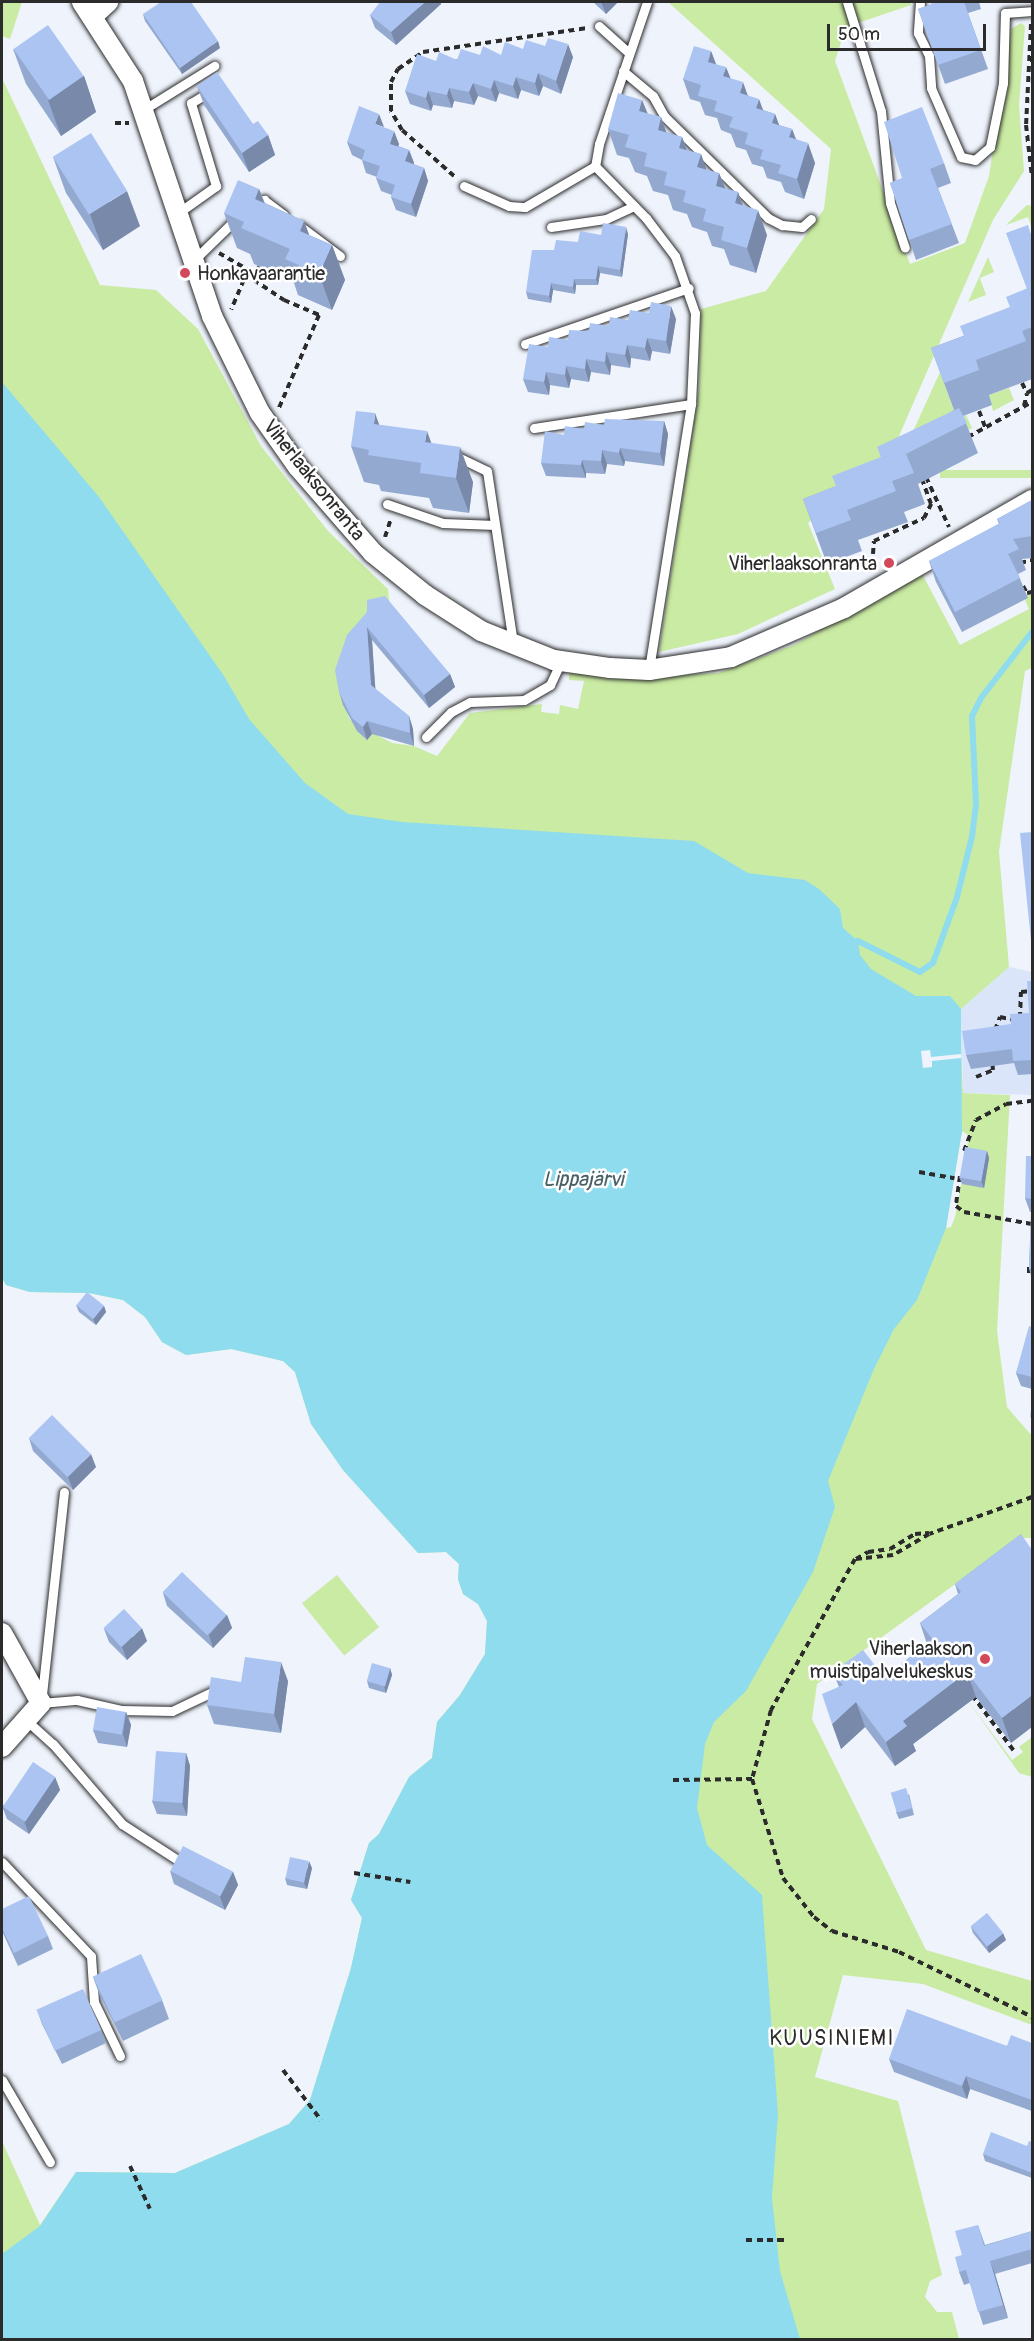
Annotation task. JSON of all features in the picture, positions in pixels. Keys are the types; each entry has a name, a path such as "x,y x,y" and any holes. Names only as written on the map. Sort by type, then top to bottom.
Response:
{"street":[{"path":"87,9 108,2"},
{"name":"Viherlaaksonranta","path":"87,9 133,81 178,213 200,253 212,316 240,378 260,413 330,506 373,553 455,616 513,645 561,661 649,670 731,657 797,632 1032,500"},
{"path":"2,1633 41,1703 2,1747"}],"lane":[{"path":"464,186 509,206 525,207 536,204 595,166 623,71 647,2"},
{"path":"848,2 881,111 890,202 905,248"},
{"path":"920,2 918,33 929,56 931,88 962,157 975,160 990,147 1003,83 1005,13 1032,11"},
{"path":"599,26 629,53"},
{"path":"143,110 214,66"},
{"path":"623,71 653,96 664,116 768,218 782,225 802,227 811,219"},
{"path":"178,213 216,186 191,103 223,83"},
{"path":"595,166 634,206 675,256 689,288 695,313 691,404 649,670"},
{"path":"200,253 243,212 264,200 339,256"},
{"path":"551,227 606,219 634,206"},
{"path":"525,344 689,288"},
{"path":"534,428 691,404"},
{"path":"444,451 487,471 513,645"},
{"path":"387,504 443,523 495,525"},
{"path":"426,737 450,712 470,702 524,700 550,685 561,661"},
{"path":"64,1492 41,1703 77,1700 121,1710 172,1711 212,1692"},
{"path":"26,1720 53,1744 122,1824 176,1859"},
{"path":"2,1862 91,1956 94,2001 120,2056"},
{"path":"2,2080 50,2162"}],"path":[{"path":"1032,11 1026,80 1026,125 1032,177"},
{"path":"464,186 402,130 391,111 392,82 398,69 423,52 599,26"},
{"path":"200,253 248,270 227,319"},
{"path":"253,279 259,266"},
{"path":"245,274 304,309 319,315 277,414"},
{"path":"304,309 308,299"},
{"path":"1022,383 1027,393 1024,406"},
{"path":"1027,393 1032,390"},
{"path":"965,438 1032,402"},
{"path":"979,411 985,427"},
{"path":"873,554 873,541 897,528 924,518 931,504 919,470"},
{"path":"921,475 928,478 949,528"},
{"path":"382,545 390,521"},
{"path":"1016,561 1018,568 1014,570 1019,563 1032,560"},
{"path":"1022,584 1027,593 1032,592"},
{"path":"993,1041 1000,1017 1015,1021 1020,1018 1021,992 1032,991"},
{"path":"976,1077 993,1070 992,1058"},
{"path":"1030,1234 1032,1224 964,1212 956,1206 964,1153 976,1120 1006,1104 1032,1101"},
{"path":"920,1172 954,1178"},
{"path":"1029,1273 1030,1253"},
{"path":"1032,1497 933,1533 893,1555 855,1559 771,1710 753,1779 783,1878 814,1917 832,1931 899,1952 1032,2017"},
{"path":"972,1695 1014,1751"},
{"path":"673,1780 753,1779"},
{"path":"354,1873 410,1882"},
{"path":"283,2070 321,2120"},
{"path":"130,2166 150,2209"},
{"path":"746,2240 786,2240"}],"shaded area":[{"path":"1009,967 1032,972 1032,1095 963,1093 961,1009"}],"green space":[{"path":"2,2 22,2 10,39 2,36"},
{"path":"668,2 910,2 911,5 846,27 835,61 910,264 965,243 989,176 1011,29 1021,23 1025,26 1019,105 1024,171 993,220 899,436 881,462 808,523 835,589 738,634 659,652 699,388 701,309 766,291 824,209 831,149"},
{"name":"Lippajärvi","path":"2,78 100,285 156,290 198,329 261,446 328,531 388,589 390,609 341,690 349,718 367,740 373,733 392,743 414,746 437,756 470,713 542,704 541,712 559,714 560,705 578,709 584,681 569,680 569,672 624,678 718,673 794,645 921,572 960,645 1029,609 1025,600 1026,595 1032,594 1032,668 1025,671 999,852 1009,967 961,1009 961,1054 963,1093 1010,1095 997,1331 1007,1407 1032,1436 1032,1538 1019,1538 817,1684 812,1719 926,1950 1032,1981 1032,2025 923,1984 843,1975 815,2077 898,2101 942,2275 930,2281 925,2297 937,2312 952,2312 959,2339 2,2339 2,2141 40,2225 76,2172 175,2173 289,2124 310,2100 351,1968 362,1918 351,1900 369,1843 379,1834 409,1777 432,1758 437,1722 460,1695 485,1654 487,1621 478,1604 463,1594 458,1579 459,1564 446,1552 418,1553 343,1470 311,1424 295,1372 283,1361 231,1349 186,1355 162,1342 145,1317 123,1300 89,1293 30,1292 6,1285 2,1278","holes":["962,1131 968,1135 967,1154 955,1217 951,1227 946,1228"]},
{"path":"1027,205 1032,206 1032,229 1028,217 1006,225"},
{"path":"988,257 994,272 980,278 986,295 968,302"},
{"path":"940,372 957,419 966,415 972,428 943,444 910,438"},
{"path":"1009,388 1014,400 993,411 989,395"},
{"path":"940,470 1032,470 1032,478 940,478"},
{"path":"337,1575 379,1627 344,1655 302,1603"},
{"path":"966,1698 1012,1760 1023,1752 1019,1747 1032,1737 1032,1777 1019,1773"}],"water":[{"name":"Lippajärvi","path":"2,382 99,497 224,676 249,719 305,783 348,814 402,822 694,841 748,873 805,880 819,889 840,909 843,928 858,941 860,955 871,969 916,996 950,996 961,1009 962,1131 946,1228 917,1300 894,1329 874,1369 828,1481 835,1507 813,1572 746,1691 714,1722 705,1744 697,1808 707,1845 762,1895 778,2114 772,2198 780,2271 800,2339 2,2339 2,2254 40,2226 76,2172 175,2173 289,2124 310,2100 351,1968 362,1918 351,1900 369,1843 379,1834 409,1777 432,1758 437,1722 460,1695 485,1654 487,1621 478,1604 463,1594 458,1579 459,1564 446,1552 418,1553 343,1470 311,1424 295,1372 283,1361 231,1349 186,1355 162,1342 145,1317 123,1300 89,1293 30,1292 6,1285 2,1278"}],"pier":[{"path":"930,1050 931,1057 961,1054 961,1058 932,1061 932,1067 923,1068 921,1051"}],"building":[{"path":"161,2 191,2 218,41 180,68 143,14"},
{"path":"380,2 425,2 391,32 370,15"},
{"path":"931,2 964,2 981,50 938,65 918,9 932,4"},
{"path":"48,25 84,76 49,100 14,49"},
{"path":"548,38 568,44 556,81 538,73 535,83 516,77 513,86 494,80 491,89 473,83 469,92 449,88 447,95 428,91 426,98 405,91 417,54 436,61 439,52 457,60 461,49 480,55 483,46 501,55 505,42 523,49 526,40 545,46"},
{"path":"694,46 711,51 708,62 726,67 723,76 743,82 740,93 759,99 756,108 775,114 772,123 792,129 789,137 808,143 797,179 778,173 781,165 760,159 763,150 745,144 748,133 729,127 733,117 714,111 717,101 698,96 701,85 683,79"},
{"path":"217,72 253,124 258,121 268,135 242,153 197,86"},
{"path":"618,93 642,100 639,111 661,117 658,130 682,137 679,148 701,154 697,167 719,173 716,186 738,192 735,203 758,210 747,248 721,240 724,227 703,221 706,209 683,202 686,191 664,185 667,172 644,166 647,153 625,147 629,135 608,129"},
{"path":"359,106 379,114 375,124 394,131 390,144 409,150 405,161 424,168 411,204 391,197 395,185 376,178 380,166 362,160 365,150 347,142"},
{"path":"922,107 944,163 930,169 952,224 909,240 890,183 902,178 884,122"},
{"path":"91,133 127,191 89,215 53,157"},
{"path":"238,180 259,189 255,199 304,221 300,231 332,245 319,274 285,259 290,249 241,228 244,222 224,213"},
{"path":"603,223 626,227 620,270 598,266 596,279 574,279 573,287 551,283 549,296 526,292 532,250 554,250 556,240 578,242 580,231 601,235"},
{"path":"1028,225 1032,238 1032,293 1030,294 1006,233"},
{"path":"1028,288 1032,299 1032,327 1022,331 1026,341 976,360 979,370 944,383 931,348 964,336 960,326 1010,307 1006,297"},
{"path":"651,302 671,306 666,341 647,338 645,348 627,345 625,355 606,352 605,362 586,359 585,369 566,366 565,375 546,372 544,382 523,379 529,344 548,347 549,337 568,340 569,330 589,331 590,323 609,326 610,317 628,320 630,310 649,313"},
{"path":"959,408 967,423 906,454 914,473 892,481 896,491 847,510 851,520 816,533 803,499 836,486 832,476 881,457 877,447"},
{"path":"356,411 375,413 374,424 427,431 425,442 460,447 456,478 420,473 421,463 368,455 369,450 351,446"},
{"path":"605,419 664,421 660,453 620,448 619,453 602,450 601,461 582,460 581,465 541,463 545,431 564,435 565,426 584,429 585,422 604,425"},
{"path":"1032,500 1032,536 1013,539 1019,549 1008,554 1020,578 955,612 929,561 1000,523 997,519"},
{"path":"385,596 450,674 424,695 367,627 371,685 409,716 410,733 367,721 363,727 352,718 339,692 335,670 347,635 367,612 367,600"},
{"path":"1032,832 1032,950 1020,833"},
{"path":"1027,981 1032,981 1032,1060 1013,1061 1012,1049 966,1055 962,1031 1011,1024 1010,1014 1029,1013"},
{"path":"965,1147 987,1151 981,1181 960,1178"},
{"path":"1026,1156 1032,1156 1032,1199 1025,1198"},
{"path":"1032,1199 1032,1269 1029,1269"},
{"path":"87,1292 104,1306 93,1319 76,1305"},
{"path":"1029,1326 1032,1327 1032,1377 1016,1373"},
{"path":"52,1415 91,1454 68,1477 29,1438"},
{"name":"Viherlaakson muistipalvelukeskus","path":"1021,1534 1032,1550 1032,1695 1002,1718 967,1672 903,1721 907,1726 886,1742 856,1702 832,1724 822,1694 843,1685 833,1672 863,1650 884,1677 933,1640 920,1623 961,1592 955,1584"},
{"path":"182,1572 227,1615 207,1635 163,1592"},
{"path":"124,1609 142,1628 121,1647 104,1628"},
{"path":"245,1657 281,1662 274,1714 207,1705 211,1677 241,1682"},
{"path":"372,1663 390,1668 385,1687 367,1681"},
{"path":"97,1707 126,1712 122,1735 93,1730"},
{"path":"156,1751 186,1753 182,1803 153,1801"},
{"path":"33,1762 55,1777 25,1822 3,1807"},
{"path":"906,1788 912,1808 897,1813 891,1793"},
{"path":"183,1846 233,1871 220,1896 170,1871"},
{"path":"290,1857 309,1861 304,1882 285,1879"},
{"path":"29,1896 48,1936 14,1953 2,1928 2,1909"},
{"path":"987,1913 1003,1933 987,1946 971,1926"},
{"path":"141,1954 163,2000 115,2023 93,1976"},
{"path":"83,1989 101,2030 55,2051 36,2010"},
{"path":"907,2009 1007,2046 1011,2035 1032,2043 1032,2100 966,2076 962,2086 889,2059"},
{"path":"991,2132 1027,2146 1029,2141 1032,2142 1032,2173 983,2154"},
{"path":"978,2225 984,2246 1032,2231 1032,2249 990,2261 1003,2305 978,2312 966,2270 959,2272 955,2257 962,2255 955,2231"}],"waterway":[{"path":"858,941 920,972 933,963 957,897 972,837 976,804 972,716 981,698 1032,632"}],"place":[{"name":"Honkavaarantie","path":"185,273"},
{"name":"Viherlaaksonranta","path":"889,563"},
{"name":"Viherlaakson muistipalvelukeskus","path":"985,1659"}],"district":[{"name":"KUUSINIEMI","path":"832,2039"}]}
